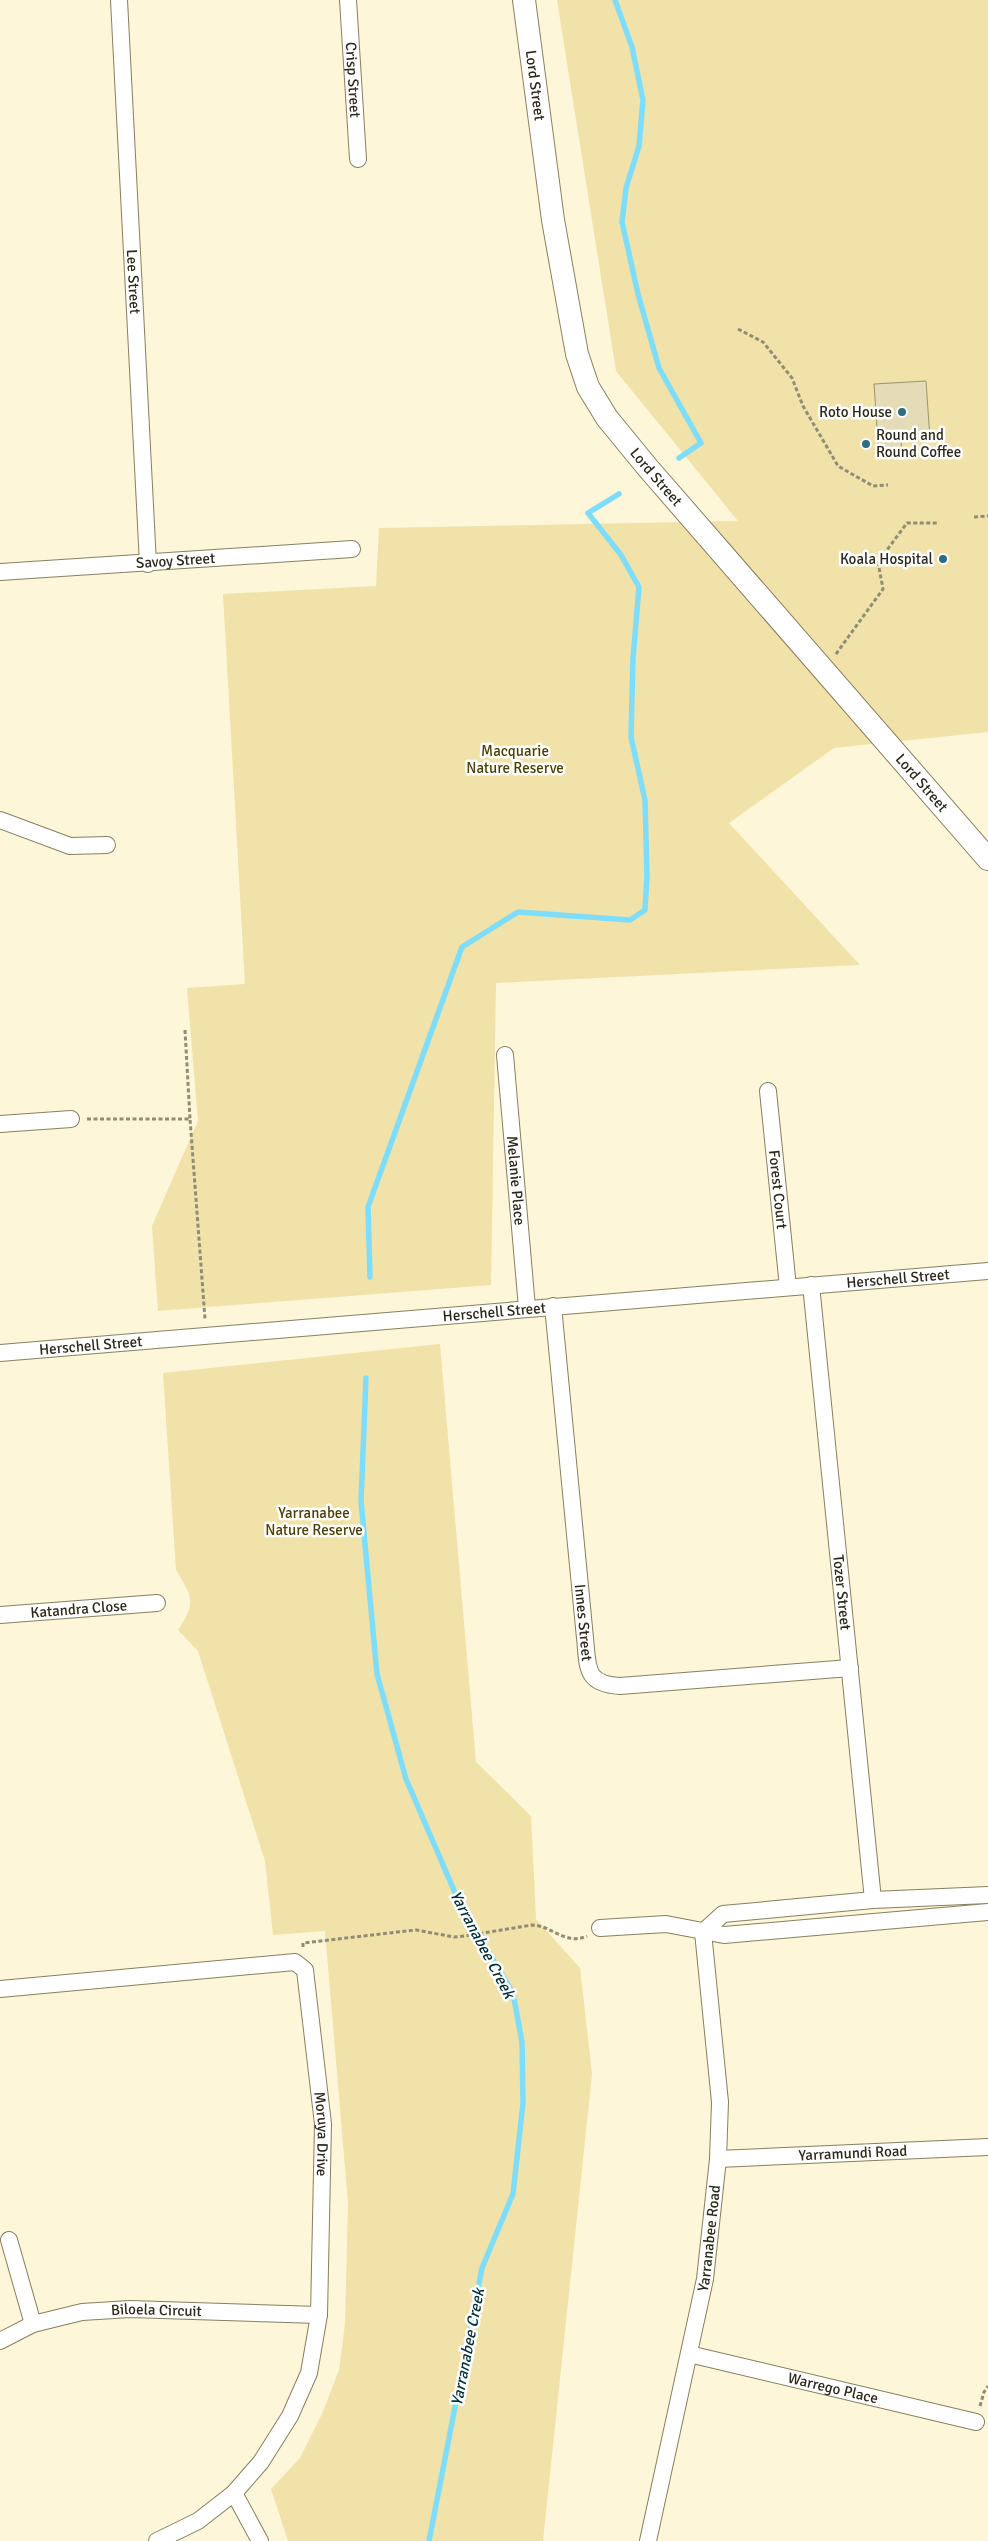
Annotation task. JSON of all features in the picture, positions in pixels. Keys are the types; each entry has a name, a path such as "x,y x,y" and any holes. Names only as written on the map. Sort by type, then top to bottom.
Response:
{"main road":[{"name":"Lord Street","path":"524,0 554,220 576,354 588,387 607,418 648,468 988,859"}],"street":[{"name":"Lee Street","path":"120,0 148,564"},
{"name":"Crisp Street","path":"348,0 358,159"},
{"name":"Savoy Street","path":"0,572 148,564 352,549"},
{"path":"0,820 70,846 107,846"},
{"name":"Melanie Place","path":"506,1055 527,1308"},
{"name":"Forest Court","path":"768,1091 788,1287"},
{"path":"0,1124 71,1118"},
{"name":"Herschell Street","path":"0,1353 988,1271"},
{"name":"Tozer Street","path":"812,1285 873,1900"},
{"name":"Innes Street","path":"553,1306 585,1638 588,1663 593,1678 603,1685 620,1686 850,1668"},
{"name":"Katandra Close","path":"0,1615 157,1603"},
{"path":"703,1932 722,1914 873,1900 988,1895"},
{"path":"600,1928 666,1924 724,1935 988,1912"},
{"name":"Yarranabee Road","path":"648,2541 705,2279 718,2159 720,2102 703,1932"},
{"path":"0,1989 295,1962 305,1970"},
{"name":"Moruya Drive","path":"157,2541 198,2521 234,2493 261,2462 290,2416 309,2373 318,2315 323,2124 305,1970"},
{"name":"Yarramundi Road","path":"718,2159 988,2147"},
{"path":"9,2240 33,2324"},
{"name":"Biloela Circuit","path":"0,2342 33,2324 82,2312 130,2309 318,2315"},
{"name":"Warrego Place","path":"689,2354 976,2422"},
{"path":"234,2493 260,2541"}],"path":[{"path":"738,329 763,342 792,378 803,406 838,466 873,486 888,485"},
{"path":"974,517 988,516"},
{"path":"824,669 883,589 878,562 907,523 938,523"},
{"path":"185,1030 206,1336"},
{"path":"71,1118 190,1119"},
{"path":"305,1970 303,1943 416,1930 454,1937 537,1924 556,1934 583,1938 600,1928"}],"green space":[{"name":"Macquarie Nature Reserve","path":"557,0 988,0 988,732 834,748 729,823 860,965 496,983 491,1285 158,1311 152,1226 198,1121 187,988 245,984 223,594 376,586 379,528 738,521 616,371"},
{"name":"Yarranabee Nature Reserve","path":"440,1344 476,1762 531,1816 536,1919 580,1968 592,2074 543,2541 288,2541 271,2489 300,2458 322,2414 339,2370 345,2324 348,2203 325,1931 273,1935 265,1861 198,1651 178,1630 188,1613 190,1600 189,1593 176,1570 163,1373"}],"building":[{"name":"Roto House","path":"926,381 930,439 901,441 902,456 879,457 874,384"}],"waterway":[{"path":"615,0 632,47 643,100 639,146 626,188 622,222 638,294 659,368 701,443 679,458"},
{"path":"370,1277 368,1207 462,947 518,912 630,920 645,910 647,876 645,800 631,737 633,658 639,587 621,555 588,513 619,494"},
{"name":"Yarranabee Creek","path":"366,1378 361,1501 377,1674 406,1779 459,1902 513,1993 522,2042 523,2103 513,2194 482,2268 429,2541"}],"place":[{"name":"Roto House","path":"902,412"},
{"name":"Round and Round Coffee","path":"866,444"},
{"name":"Koala Hospital","path":"943,559"}]}
